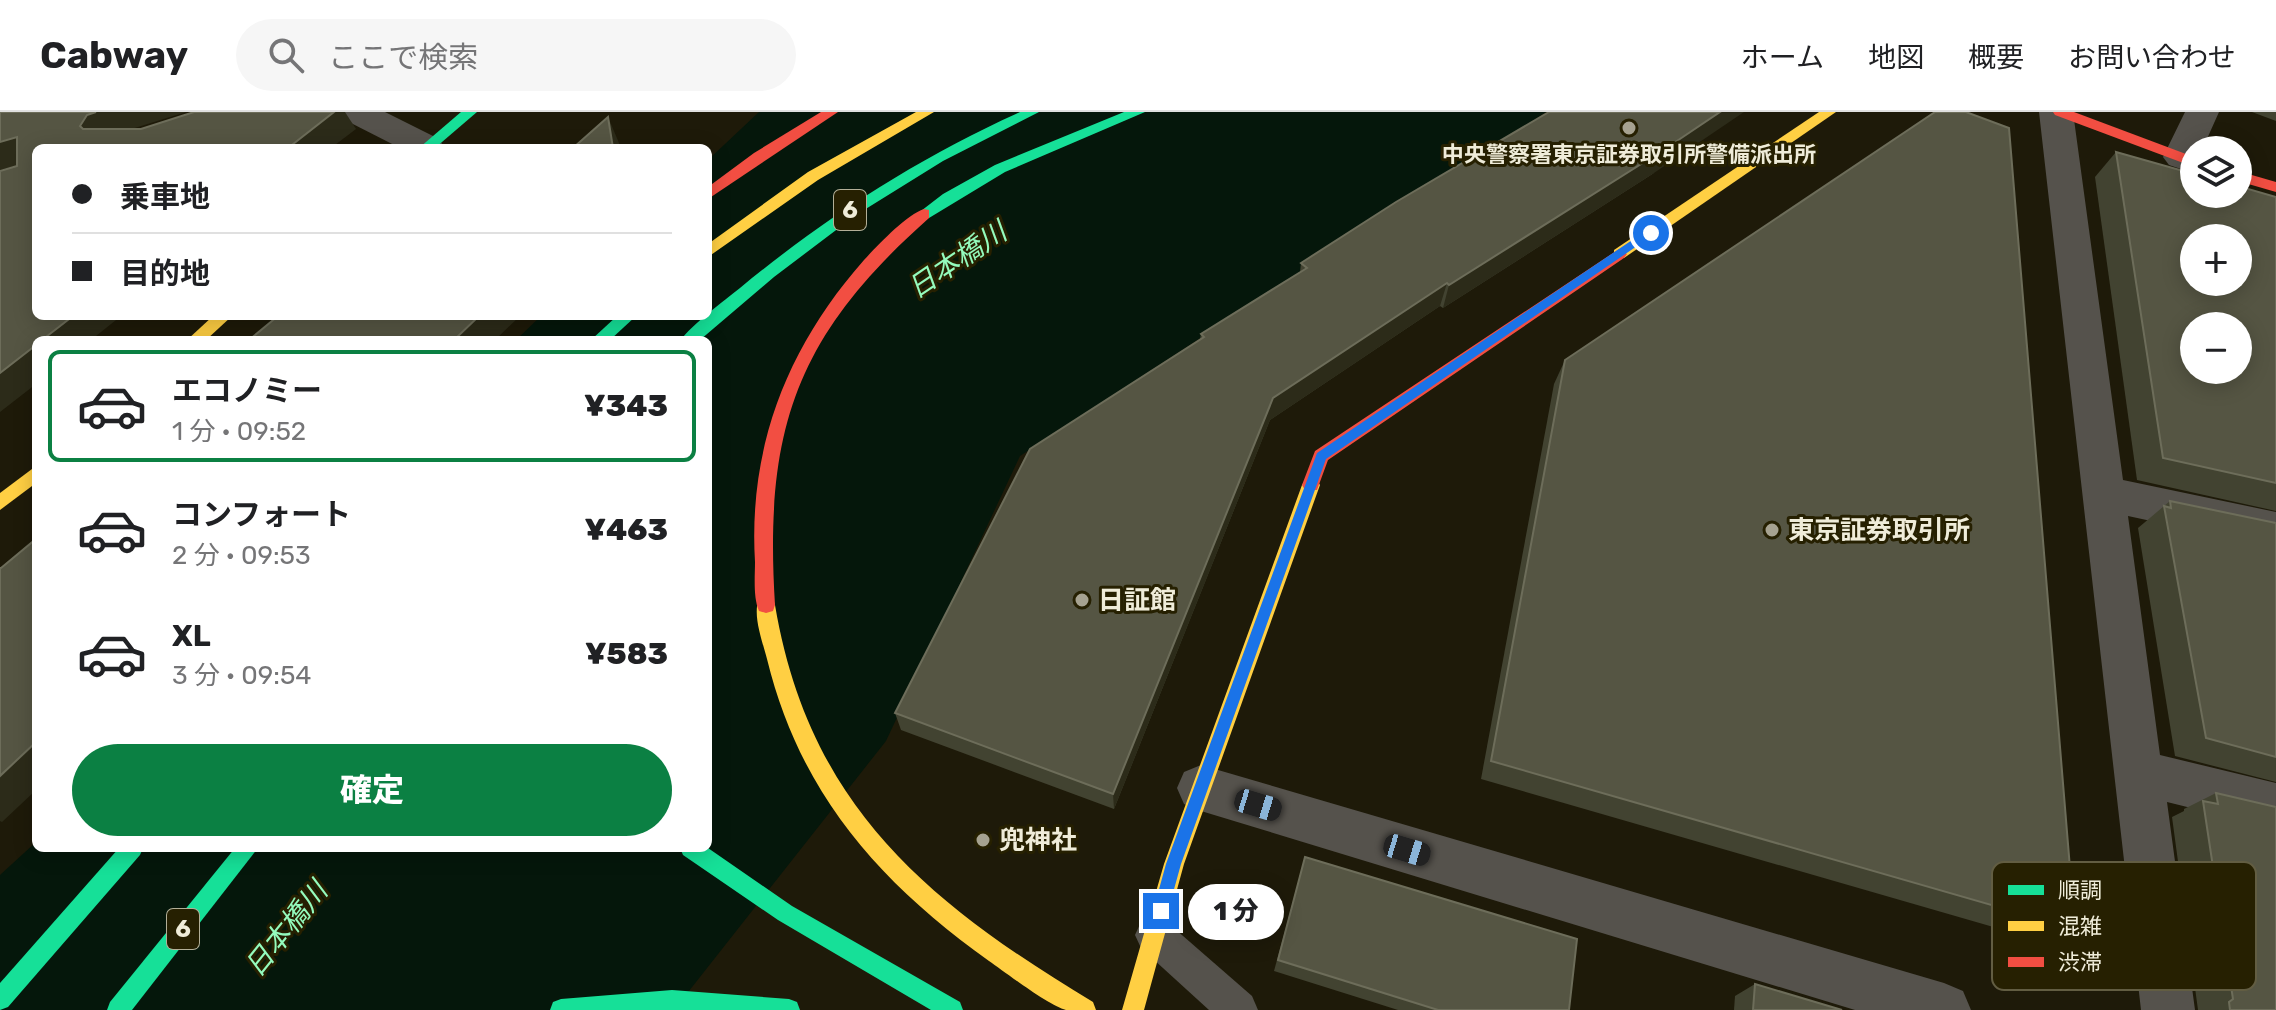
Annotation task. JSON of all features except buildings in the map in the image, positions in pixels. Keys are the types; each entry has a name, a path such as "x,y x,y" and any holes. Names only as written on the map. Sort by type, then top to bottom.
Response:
{"main road":[{"path":"431,144 470,112"},
{"path":"712,191 759,156 831,112"},
{"name":"6","path":"712,249 795,187 889,130 927,112"},
{"name":"6","path":"694,336 785,258 885,185 966,140 1032,112"},
{"path":"1085,1010 1029,978 940,911 869,842 818,769 783,691 765,619 759,550 764,482 779,417 802,355 834,303 868,263 910,224 959,191 1015,160 1138,112"},
{"path":"1133,1010 1174,864 1321,456 1829,112"},
{"path":"2058,112 2180,157"},
{"path":"2252,180 2276,187"},
{"path":"200,336 219,320"},
{"path":"604,336 623,320"},
{"path":"0,503 32,476"},
{"path":"0,999 129,852"},
{"name":"6","path":"118,1010 245,852"},
{"path":"695,852 806,925 952,1010"},
{"path":"561,1010 672,1001 789,1010"}],"street":[{"path":"357,112 418,144"},
{"path":"2058,112 2149,862"},
{"path":"2194,136 2202,112"},
{"path":"2102,493 2276,530"},
{"path":"2137,772 2276,806"},
{"path":"1201,788 1944,1010"},
{"path":"2165,990 2168,1010"}],"lane":[{"path":"1154,935 1238,1010"}],"water":[{"name":"日本橋川","path":"759,112 1546,112 1020,456 886,741 674,1010 0,1010 0,875 32,846 32,852 712,852 712,336 520,336 537,320 712,320 712,156"}],"traffic: fast":[{"path":"431,144 470,112"},
{"path":"694,336 809,241 851,212 938,158 1032,112"},
{"path":"924,214 1000,168 1138,112"},
{"path":"604,336 623,320"},
{"path":"0,999 129,852"},
{"path":"118,1010 245,852"},
{"path":"696,852 785,913 952,1010"},
{"path":"561,1010 672,1001 789,1010"}],"traffic: slow":[{"path":"712,249 813,176 927,112"},
{"path":"1619,254 1829,112"},
{"path":"200,336 219,320"},
{"path":"0,503 32,476"},
{"path":"1133,1010 1174,864 1311,485"},
{"path":"766,605 779,668 803,733 818,765 853,823 896,871 946,916 1028,975 1085,1010"}],"traffic: jam":[{"path":"712,191 759,156 831,112"},
{"path":"2060,112 2180,157"},
{"path":"2252,180 2276,187"},
{"path":"766,605 763,546 765,490 774,437 790,387 812,340 842,295 879,253 924,214"},
{"path":"1311,485 1321,456 1619,254"}],"place":[{"name":"中央警察署東京証券取引所警備派出所","path":"1629,128"},
{"name":"東京証券取引所","path":"1772,530"},
{"name":"日証館","path":"1082,600"},
{"name":"兜神社","path":"983,840"}],"route":[{"path":"1161,911 1174,864 1321,456 1651,233"}]}
